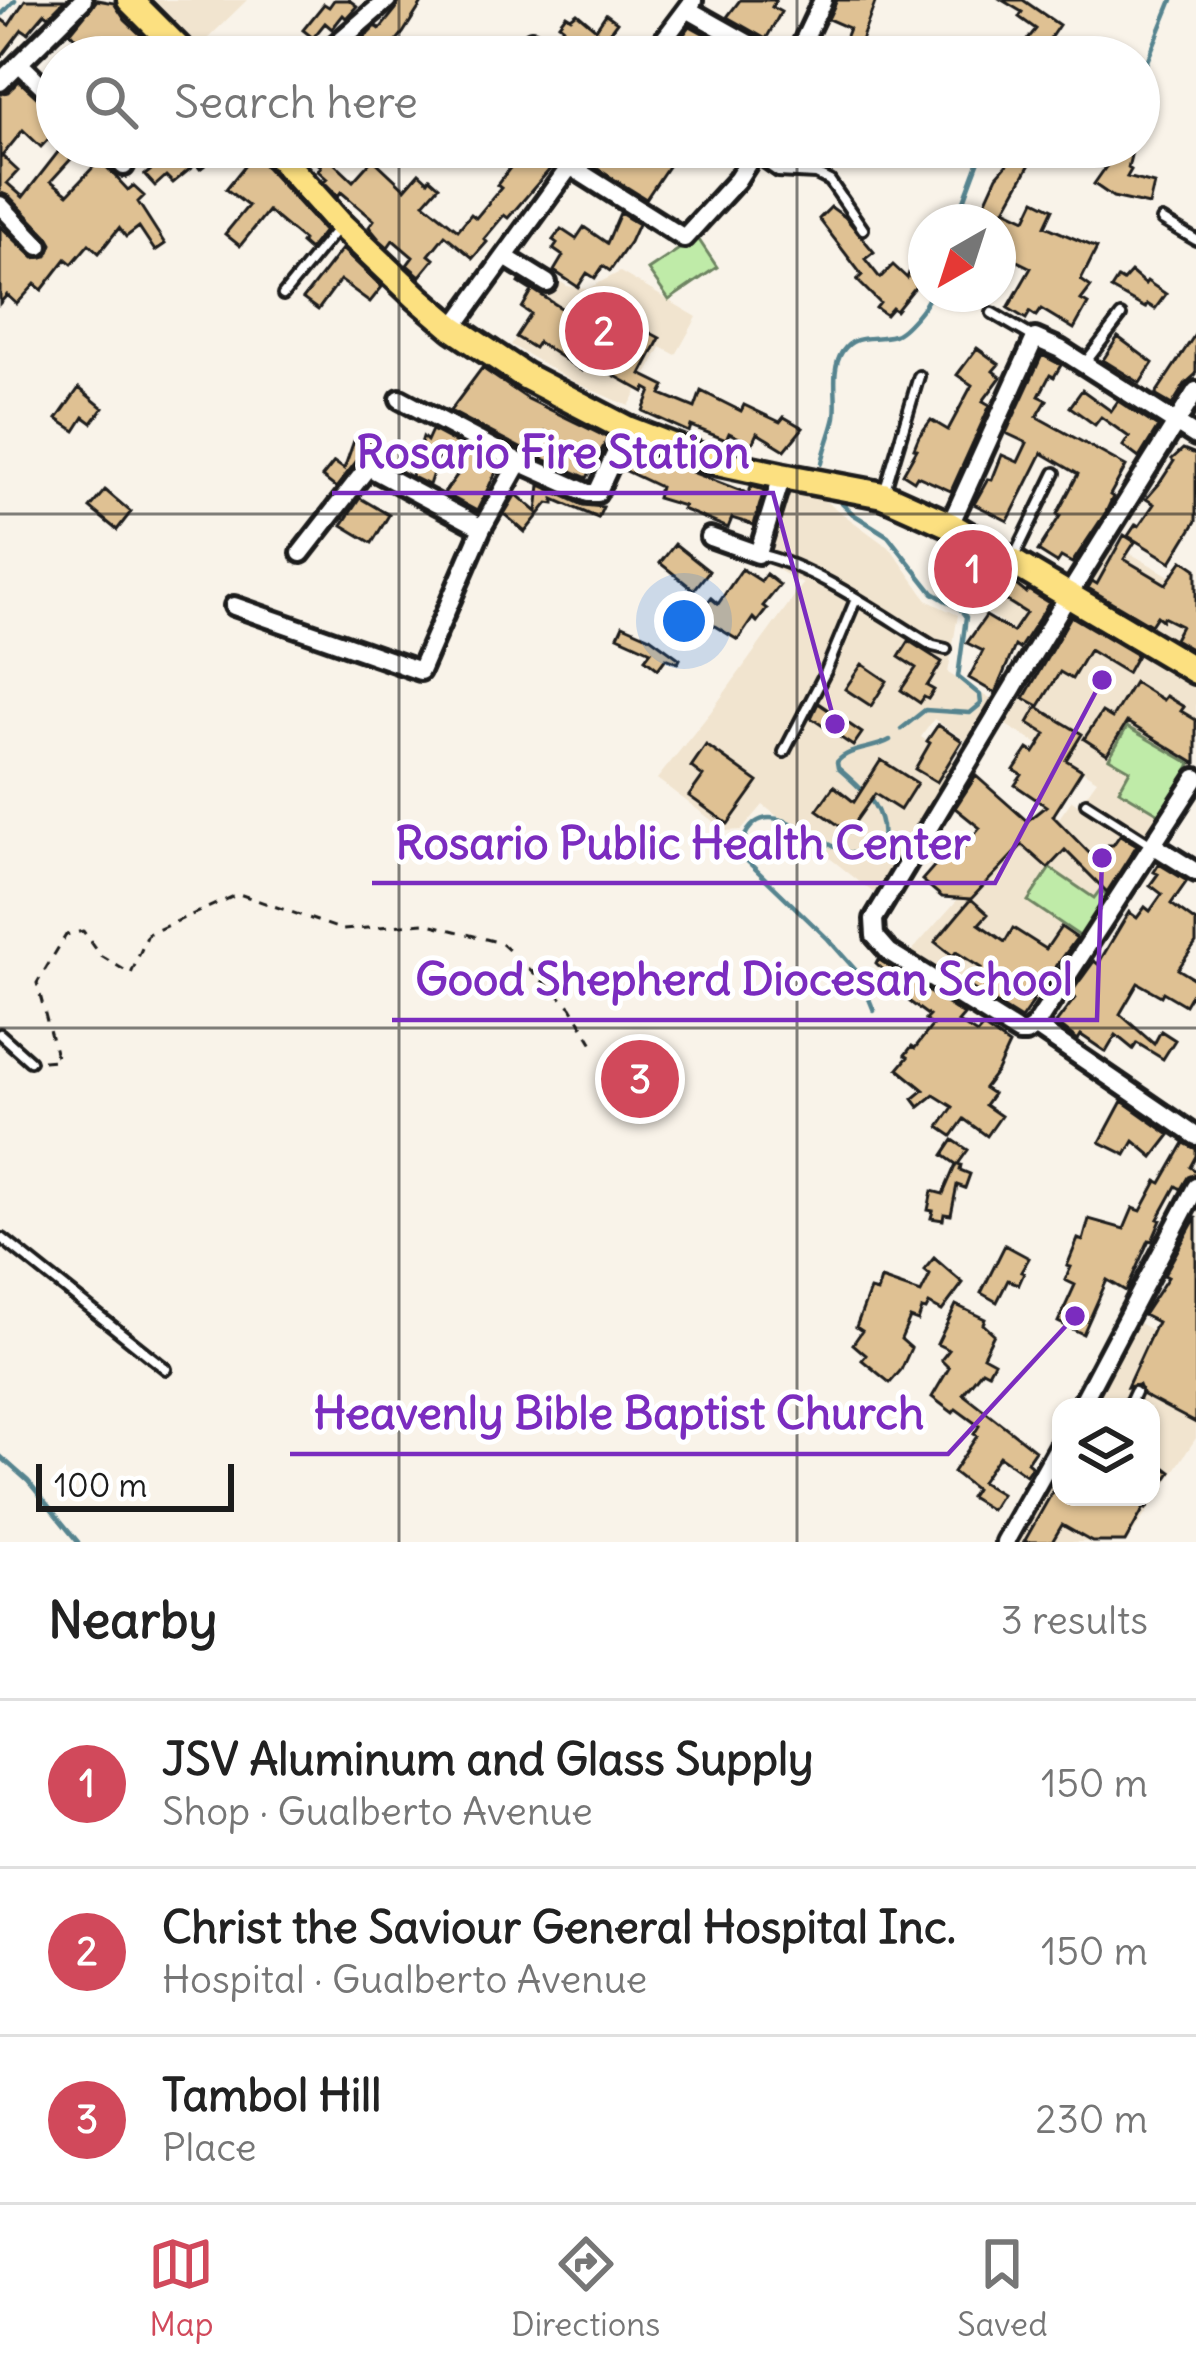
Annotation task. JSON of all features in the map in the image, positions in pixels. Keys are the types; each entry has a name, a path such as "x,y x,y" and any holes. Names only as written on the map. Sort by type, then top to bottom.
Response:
{"main road":[{"path":"130,0 166,36"},
{"path":"290,168 340,224 453,328 525,376 627,429 708,460 883,495 950,525 1196,671"}],"street":[{"path":"47,36 83,0"},
{"path":"346,36 388,0"},
{"path":"806,36 823,0"},
{"path":"666,36 690,4 740,36"},
{"path":"0,82 36,47"},
{"path":"20,63 36,79"},
{"path":"453,328 569,168"},
{"path":"573,168 684,238 737,180 742,168"},
{"path":"0,205 40,246"},
{"path":"505,257 547,284"},
{"path":"950,525 1035,338 1196,436"},
{"path":"1196,391 874,919 875,936 889,952 1026,1033 1196,778"},
{"path":"400,399 587,493 597,494 627,429"},
{"path":"234,606 420,671 482,528 519,462"},
{"path":"301,553 368,467 482,528"},
{"path":"710,537 758,554 782,476"},
{"path":"1153,845 1196,872"},
{"path":"1034,1026 1196,1136"},
{"path":"1085,1398 1196,1187"},
{"path":"1005,1542 1052,1458"}],"lane":[{"path":"773,168 816,174 830,182 863,229"},
{"path":"1162,220 1196,240"},
{"path":"283,296 340,224"},
{"path":"992,314 1035,338"},
{"path":"1084,364 1121,316"},
{"path":"883,495 920,376"},
{"path":"1012,562 1055,473"},
{"path":"758,554 856,599 946,650"},
{"path":"784,752 856,599"},
{"path":"1086,803 1153,845"},
{"path":"0,1034 30,1061"},
{"path":"1,1239 166,1369"},
{"path":"1133,1398 1136,1392"}],"path":[{"path":"30,1061 57,1060 37,983 66,935 83,931 101,956 131,974 148,934 239,894 343,930 425,923 501,943 571,1007 593,1044"}],"shaded area":[{"path":"154,0 247,0 210,36 188,36"},
{"path":"620,272 697,317 676,355 661,347 629,406 578,384 511,345 553,277 567,286 587,289"},
{"path":"778,482 813,492 892,550 928,601 958,615 948,673 995,702 969,743 934,719 921,737 959,762 875,894 763,805 742,830 726,831 657,779 803,584 752,555"},
{"path":"1112,543 1196,591 1196,657 1084,590"},
{"path":"968,549 1060,602 1034,643 984,611 943,594"},
{"path":"1061,630 1094,648 1106,630 1196,683 1196,767 1031,1018 1020,1024 910,953 1042,805 1059,818 1072,800 1079,805 1097,780 1006,725"},
{"path":"1137,1322 1196,1354 1196,1438 1160,1492 1160,1398 1095,1398"},
{"path":"1052,1476 1052,1506 1151,1506 1127,1542 1016,1542"}],"green space":[{"path":"697,237 717,267 669,300 648,270"},
{"path":"1127,727 1191,764 1161,815 1119,790 1130,770 1109,758"},
{"path":"1050,868 1094,898 1100,890 1113,899 1104,912 1099,909 1081,937 1028,901"}],"building":[{"path":"25,0 65,0 49,16 45,13 28,33 22,29 0,58 0,18 9,25"},
{"path":"97,0 114,3 142,36 74,36 70,33"},
{"path":"334,0 349,0 357,6 332,29 325,23 315,36 303,30 324,4 329,7"},
{"path":"400,0 424,0 400,36 366,36 376,26 380,29"},
{"path":"740,0 776,0 772,7 781,12 768,36 727,17"},
{"path":"837,0 876,0 863,36 846,36 849,28 828,19"},
{"path":"1002,0 1023,0 1059,25 1052,36 1030,36 1036,29 1019,17 1022,12"},
{"path":"577,13 596,29 606,14 617,22 609,33 613,36 564,36 559,24 566,15 571,18"},
{"path":"690,26 708,36 683,36"},
{"path":"19,81 36,97 36,142 23,130 2,156 18,171 7,183 23,197 46,168 63,168 51,181 68,194 92,168 107,168 128,190 133,186 144,196 138,202 165,244 155,251 139,227 126,237 119,228 99,253 89,244 72,264 66,259 42,290 35,284 17,304 7,295 0,303 0,226 34,258 47,256 52,244 9,196 0,193 0,94"},
{"path":"153,168 191,168 173,183 166,176 155,186 145,175"},
{"path":"243,168 267,168 324,231 309,250 268,211 240,246 225,234 248,206 226,189"},
{"path":"339,168 353,181 365,168 383,168 405,189 419,173 439,186 424,203 458,230 471,214 476,218 501,188 497,185 510,168 551,168 508,218 504,215 473,258 445,235 420,276 407,265 413,257 393,240 388,247 379,239 369,227 374,220 341,192 338,196 318,171"},
{"path":"596,168 667,168 646,199"},
{"path":"1004,168 1028,168 1008,204 984,204"},
{"path":"1105,168 1128,168 1127,177 1154,184 1149,205 1113,197 1094,184"},
{"path":"1035,200 1053,209 1045,226 1097,248 1081,280 1091,287 1081,300 1088,304 1074,329 1041,309 1036,316 1030,312 1026,319 1015,312 1016,294 1031,268 1016,260 1016,214 1026,219"},
{"path":"831,207 845,217 874,252 865,259 880,278 893,265 908,276 908,296 896,311 892,308 886,315 876,308 880,303 857,280 862,275 819,219"},
{"path":"620,213 638,224 610,271 603,266 595,278 587,273 578,287 554,271 563,256 553,249 561,229 576,239 584,227 607,243"},
{"path":"342,249 382,287 370,302 340,280 318,310 303,299"},
{"path":"1131,272 1166,294 1155,309 1111,289 1118,278 1123,281"},
{"path":"520,281 605,337 617,315 660,338 641,374 665,386 661,394 695,408 701,391 741,411 744,405 803,428 785,450 757,433 752,444 729,433 726,440 691,426 689,432 643,411 651,391 646,388 644,392 588,361 582,371 538,342 534,348 516,337 531,314 522,308 532,291"},
{"path":"1196,333 1196,374 1172,405 1155,395"},
{"path":"1118,337 1153,363 1140,383 1103,360"},
{"path":"977,348 999,364 993,371 1001,377 983,401 990,405 951,491 917,476 914,481 903,474 919,436 931,420 948,430 972,385 957,375"},
{"path":"1042,355 1061,365 1039,396 1047,400 1037,417 1126,466 1106,512 1072,563 1061,557 1057,563 1038,551 1078,474 1042,453 1008,521 974,504 988,479 992,480 1002,455 1018,462 1027,443 1006,433"},
{"path":"482,368 528,399 608,438 587,478 543,459 546,431 532,454 450,411"},
{"path":"79,388 103,408 92,423 84,417 75,431 57,419"},
{"path":"1082,390 1111,411 1118,401 1158,427 1139,458 1123,446 1129,437 1101,417 1095,425 1070,407"},
{"path":"432,430 499,466 477,511 444,493 463,467 439,455 429,485 411,476 423,437 427,441"},
{"path":"356,435 377,443 373,455 359,458 336,488 322,477 334,462 344,469"},
{"path":"632,449 749,494 751,486 764,490 754,525 732,518 728,528 657,498 660,487 622,469"},
{"path":"1183,449 1196,454 1196,521 1171,562 1128,536 1154,504 1146,499"},
{"path":"540,485 583,505 603,507 598,518 554,499 525,532 504,514 516,494 537,512"},
{"path":"105,490 131,512 117,530 90,508"},
{"path":"360,498 389,515 372,543 342,525"},
{"path":"1124,535 1135,542 1124,559 1166,584 1183,560 1196,569 1196,640 1191,649 1174,639 1181,626 1157,616 1151,625 1088,588 1092,581 1097,584"},
{"path":"675,544 709,571 694,590 660,563"},
{"path":"968,555 1049,603 1019,649 1015,646 995,693 969,678 983,651 967,643 986,616 1013,632 1026,613 994,593 988,607 976,602 982,587 957,574"},
{"path":"742,569 761,581 766,574 780,585 763,606 767,609 757,622 753,618 738,640 698,616 711,598 718,604"},
{"path":"1071,616 1137,655 1127,673 1089,650 1072,679 1060,672 1039,706 1024,698"},
{"path":"623,625 650,637 680,659 678,663 666,658 658,669 645,659 651,651 618,636"},
{"path":"909,641 942,662 927,686 934,690 920,703 901,690 916,668 899,657"},
{"path":"862,664 887,681 871,706 845,689"},
{"path":"1134,682 1184,707 1181,711 1196,720 1196,764 1127,722 1107,754 1084,739 1102,712 1112,718"},
{"path":"818,703 862,733 853,746 811,718"},
{"path":"1037,707 1082,734 1066,760 1082,770 1053,816 1098,862 1120,835 1137,845 1107,892 1065,850 1048,868 1022,845 971,899 942,897 922,880 957,840 965,846 980,828 955,808 976,776 1027,821 1046,806 1015,785 1022,775 1014,770 1028,749 1034,753 1046,734 1028,723"},
{"path":"938,725 962,741 937,782 915,769"},
{"path":"706,745 758,782 728,824 689,796 703,776 691,767"},
{"path":"881,760 917,783 900,810 875,794 848,832 817,810 834,786 854,802"},
{"path":"1159,864 1187,881 1171,904 1196,922 1196,943 1178,969 1196,980 1196,986 1185,1005 1138,983 1120,1014 1154,1044 1161,1031 1175,1040 1163,1059 1137,1043 1133,1049 1116,1035 1106,1052 1081,1035 1078,1040 1056,1023 1075,998 1070,995 1094,961 1098,964 1129,912 1137,918 1145,907 1150,911 1162,894 1150,885"},
{"path":"971,899 988,914 979,924 1005,942 1013,928 1046,949 1061,927 1077,938 1021,1019 968,986 981,968 935,942"},
{"path":"878,959 964,1015 958,1022 977,1034 983,1027 1009,1045 984,1088 993,1094 985,1105 1001,1116 987,1136 964,1119 952,1136 939,1127 953,1107 934,1095 919,1107 913,1099 924,1090 898,1069 932,1026 925,1020 929,1016 899,994 903,989 876,963"},
{"path":"1122,1101 1170,1135 1153,1157 1134,1141 1126,1155 1100,1142"},
{"path":"953,1140 968,1150 958,1164 970,1174 965,1188 957,1185 951,1215 944,1214 943,1220 931,1218 932,1191 943,1194 956,1164 943,1155"},
{"path":"1184,1143 1196,1149 1190,1167 1196,1174 1181,1189 1176,1186 1126,1291 1107,1280 1083,1334 1058,1322 1075,1285 1065,1280 1071,1267 1067,1266 1078,1239 1083,1241 1089,1219 1124,1229 1133,1208 1141,1211"},
{"path":"1196,1217 1196,1423 1160,1404 1160,1398 1143,1395 1139,1385 1127,1387 1157,1322 1143,1315 1168,1277 1164,1275"},
{"path":"1005,1245 1029,1258 1019,1284 1008,1280 997,1302 981,1293"},
{"path":"934,1258 963,1283 942,1311 929,1304 918,1321 910,1318 901,1339 911,1348 890,1383 862,1360 866,1355 853,1344 862,1331 856,1327 870,1290 877,1292 881,1279 921,1293 930,1275 924,1270"},
{"path":"956,1305 985,1319 983,1324 994,1334 983,1356 994,1362 963,1394 1035,1450 1026,1475 999,1456 981,1482 1001,1494 991,1510 970,1497 975,1489 953,1472 979,1426 932,1397 949,1368 941,1360 949,1350 937,1344"},
{"path":"1160,1464 1171,1472 1160,1488"},
{"path":"1052,1493 1052,1506 1148,1506 1125,1542 1092,1542 1062,1525 1052,1542 1024,1542"}],"waterway":[{"path":"0,16 15,0"},
{"path":"1157,36 1172,0"},
{"path":"963,204 976,168"},
{"path":"822,463 835,417 835,375 842,352 859,339 898,333 919,312"},
{"path":"835,497 888,536 933,593 966,617 958,677 980,695 981,704 970,713 925,710 901,729"},
{"path":"874,1011 859,974 744,858 743,843 755,823 775,818 849,853 881,847 878,812 837,762 890,740"},
{"path":"0,1456 28,1481 78,1542"}],"place":[{"name":"Christ the Saviour General Hospital Inc.","path":"604,331"},
{"name":"JSV Aluminum and Glass Supply","path":"973,569"},
{"name":"Rosario Public Health Center","path":"1102,680"},
{"name":"Rosario Fire Station","path":"835,724"},
{"name":"Good Shepherd Diocesan School","path":"1102,858"},
{"name":"Tambol Hill","path":"640,1079"},
{"name":"Heavenly Bible Baptist Church","path":"1075,1316"}]}
